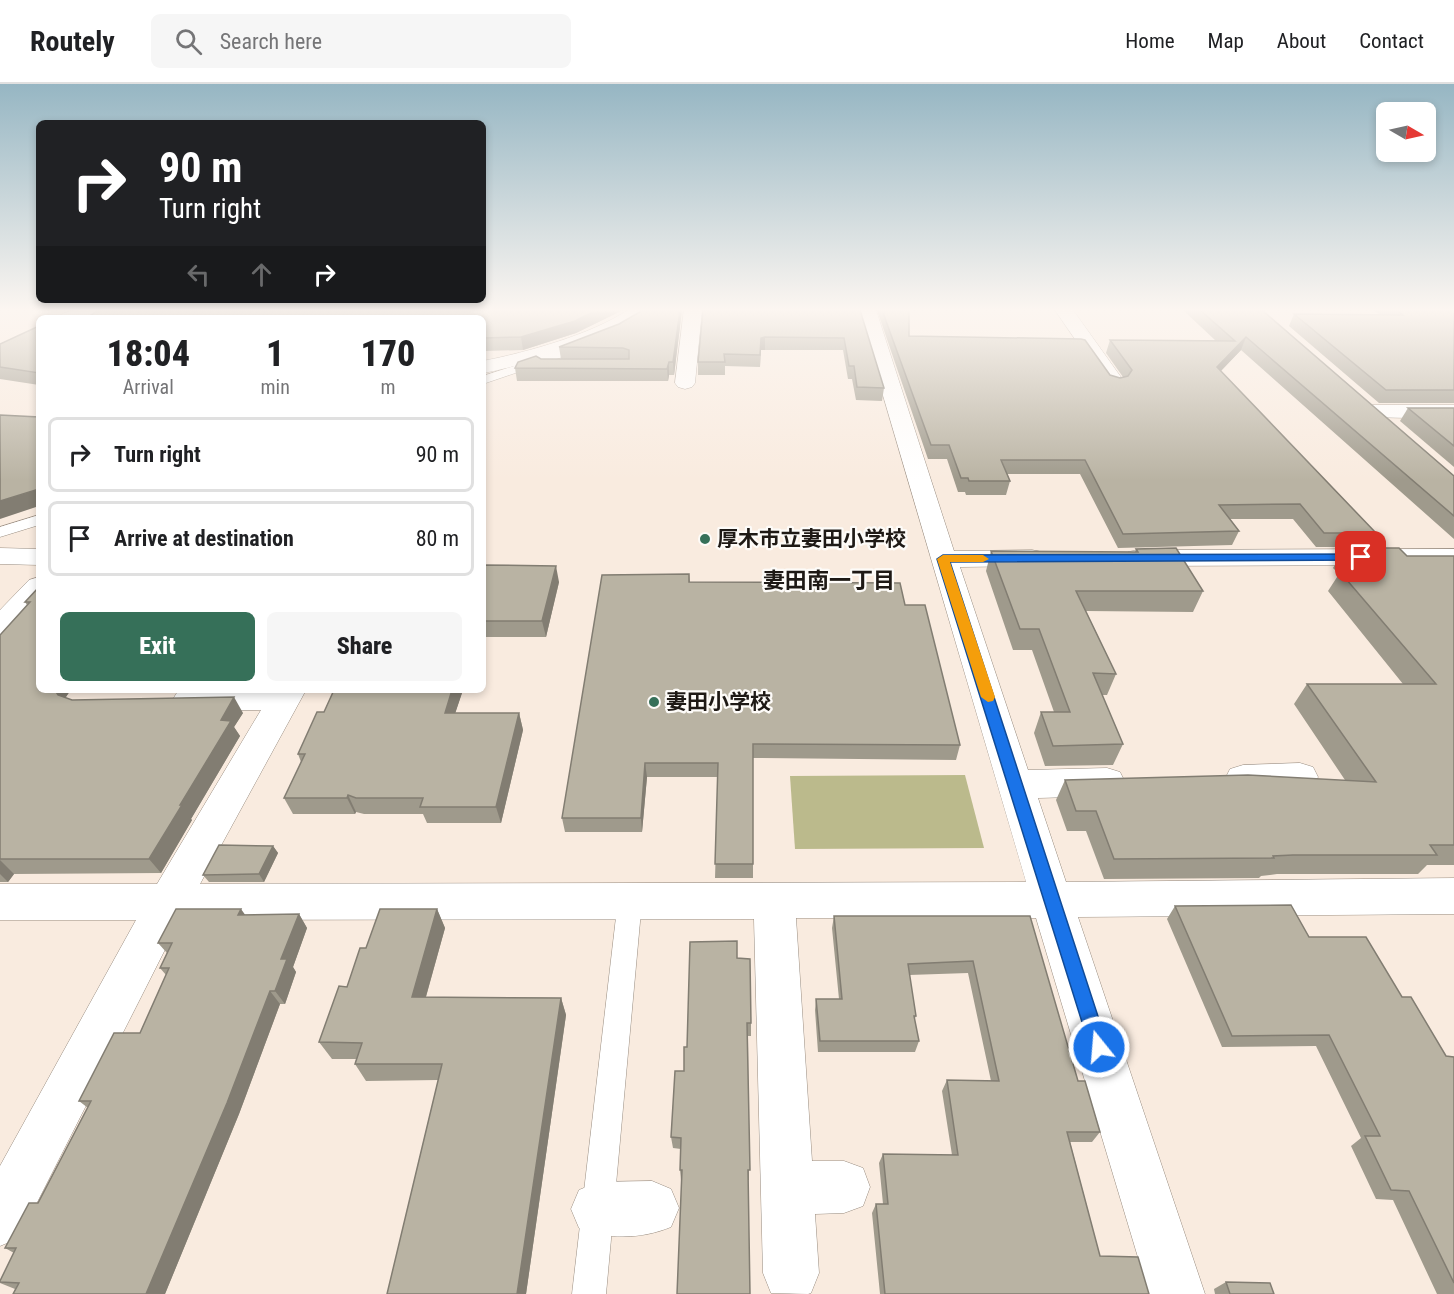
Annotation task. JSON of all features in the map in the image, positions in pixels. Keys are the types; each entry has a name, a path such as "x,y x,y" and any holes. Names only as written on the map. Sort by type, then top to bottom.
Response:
{"street":[{"path":"685,383 687,366"},
{"path":"884,366 943,559 1177,1294"},
{"path":"1103,366 1115,383"},
{"path":"1355,397 1400,436"},
{"path":"1373,412 1454,412"},
{"path":"0,556 36,557"},
{"path":"1109,558 1454,557"},
{"path":"943,559 1062,558"},
{"path":"0,628 36,589"},
{"path":"166,700 287,694"},
{"path":"0,1219 170,900 287,694"},
{"path":"1212,779 1251,767 1300,777"},
{"path":"1016,784 1143,781"},
{"path":"0,902 1052,900 1454,896"},
{"path":"774,900 791,1273"},
{"path":"786,1188 844,1186"},
{"path":"598,1209 652,1208"}],"lane":[{"path":"486,379 523,366"},
{"path":"0,532 36,521"},
{"path":"590,1294 630,900"}],"shaded area":[{"path":"965,775 984,848 795,849 790,776"}],"building":[{"path":"36,366 36,373 0,367"},
{"path":"516,366 668,366 667,369"},
{"path":"854,366 877,366 884,388 857,387"},
{"path":"902,366 1104,366 1110,375 1120,378 1128,376 1132,370 1129,366 1218,366 1376,533 1324,533 1300,504 1219,505 1239,531 1123,534 1085,460 1001,460 1010,481 969,481 968,478 961,478 949,445 931,445"},
{"path":"1280,366 1327,366 1454,476 1454,516"},
{"path":"1358,366 1454,366 1454,390 1386,390"},
{"path":"1408,408 1454,408 1454,446"},
{"path":"0,415 36,417 36,490 0,501"},
{"path":"1176,548 1203,591 1076,591 1116,674 1093,673 1123,744 1053,746 1041,712 1070,712 1039,629 1020,629 991,551 1138,552 1136,549"},
{"path":"1345,548 1399,548 1407,556 1454,556 1454,845 1430,845 1437,855 1114,859 1096,811 1076,811 1065,780 1248,775 1376,782 1307,684 1436,684 1340,572 1365,572"},
{"path":"486,565 556,566 542,621 486,621"},
{"path":"689,574 689,582 900,583 905,605 925,605 960,745 753,744 753,864 715,864 718,763 645,763 641,818 562,818 602,575"},
{"path":"36,590 36,693 57,693 72,700 234,697 221,720 231,721 149,859 0,859 0,635 30,602 25,602"},
{"path":"333,693 451,693 445,713 519,713 496,807 420,807 423,798 356,798 348,795 347,798 284,798 305,754 298,754 317,712 324,712"},
{"path":"219,845 273,846 259,874 203,875"},
{"path":"1291,905 1309,937 1366,937 1402,997 1411,997 1446,1056 1454,1057 1454,1283 1409,1191 1391,1190 1365,1136 1380,1136 1329,1035 1232,1036 1175,906"},
{"path":"176,909 241,909 238,915 299,914 281,959 287,959 275,991 270,991 227,1103 146,1294 13,1294 19,1283 0,1281 16,1248 5,1248 29,1203 38,1203 91,1101 79,1101 114,1033 140,1033 169,968 160,968 172,943 158,943"},
{"path":"380,909 437,909 412,997 561,998 517,1294 387,1294 442,1064 355,1064 362,1043 319,1042 339,986 347,987 360,948 366,948"},
{"path":"834,916 1030,916 1078,1081 1085,1081 1100,1132 1067,1132 1100,1256 1138,1257 1149,1294 885,1294 876,1204 888,1204 883,1154 958,1155 947,1080 999,1081 973,961 908,964 919,1041 820,1041 816,999 842,999"},
{"path":"737,941 737,958 750,959 751,1023 747,1023 750,1294 677,1294 682,1170 680,1170 681,1138 671,1137 675,1071 684,1071 684,1047 687,1047 690,942"},
{"path":"1226,1282 1270,1283 1274,1294 1230,1294"}],"slow traffic":[{"path":"983,559 943,559 988,697"}],"place":[{"name":"厚木市立妻田小学校","path":"705,539"},
{"name":"妻田小学校","path":"654,702"}],"district":[{"name":"妻田南一丁目","path":"829,580"}],"route":[{"path":"1099,1047 943,559 1361,557"}]}
